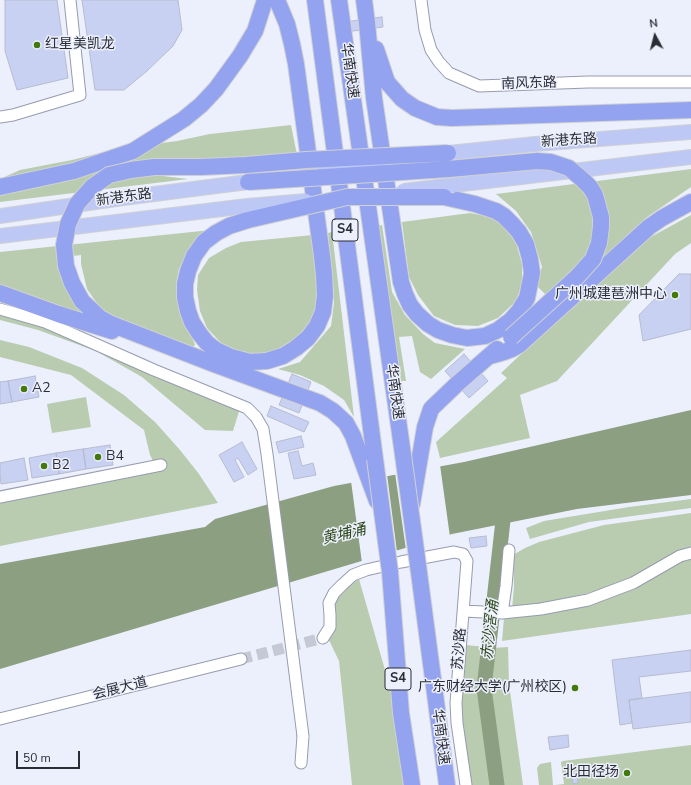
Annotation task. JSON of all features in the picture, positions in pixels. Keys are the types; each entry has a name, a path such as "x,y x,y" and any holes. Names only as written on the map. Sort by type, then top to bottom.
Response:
{"highway":[{"path":"0,187 74,171 133,151 184,119 201,105 216,89 240,56 255,32 265,0"},
{"path":"277,0 287,24 296,64 322,256 325,296 323,312 317,326 308,338 283,356 267,361 250,362 231,358 207,343 192,322 185,297 185,284 188,271 194,256 204,242 247,213 347,197 449,191 475,204 496,211 504,216 519,232 526,244 532,272 527,298 519,311 510,321 498,330 485,336 467,338 438,330 428,324 410,305 401,282 374,98 364,0"},
{"name":"华南快速","path":"315,0 368,460 382,514 390,572 401,713 412,785"},
{"name":"华南快速","path":"339,0 411,510 447,785"},
{"path":"367,23 387,82 402,99 415,108 436,117 459,118 691,110"},
{"path":"368,460 346,423 333,411 320,403 214,364 111,324 100,318 82,301 72,284 66,266 64,245 68,224 77,204 92,187 109,175 131,170 154,167 246,165 448,153"},
{"path":"248,182 449,169 537,161 551,162 569,168 590,187 595,195 601,217 601,235 593,259 576,278 431,409 425,427 411,510"},
{"path":"490,356 512,349 519,345 649,227 691,202"},
{"path":"0,292 58,314 214,364"}],"main road":[{"name":"新港东路","path":"0,216 448,153 535,144 691,132"},
{"name":"新港东路","path":"449,191 691,157"},
{"name":"新港东路","path":"0,236 247,213"}],"street":[{"path":"0,117 13,115 80,95 70,0"},
{"name":"南风东路","path":"421,0 425,30 431,50 439,62 450,73 479,86 588,82 691,82"},
{"path":"0,309 45,322 154,370 247,408 256,417 262,429 267,454 303,736 302,764"},
{"path":"0,497 161,465"},
{"path":"502,613 509,550"},
{"name":"苏沙路","path":"323,638 330,627 329,603 334,593 353,575 366,570 401,562 454,552 463,554 467,561 456,703 457,723 466,785"},
{"path":"464,610 502,613 541,609 588,600 633,583 680,556 691,553"},
{"name":"会展大道","path":"0,719 241,659"}],"shaded area":[{"path":"291,125 297,155 167,164 163,176 188,179 0,202 0,179 20,170 72,160 116,149 177,141 210,134"},
{"path":"691,169 691,187 647,217 609,255 555,304 536,285 542,267 531,232 516,211 496,194"},
{"path":"470,213 498,218 514,236 522,264 522,284 516,301 498,318 478,326 455,325 434,316 418,295 409,277 402,222"},
{"path":"691,215 691,243 675,254 557,381 520,395 530,438 440,458 436,442 507,378 501,373 638,244"},
{"path":"382,225 392,292 405,315 423,334 435,343 465,349 431,379 420,372 412,336 399,337 406,381 401,381 377,226"},
{"path":"211,230 193,244 179,269 176,286 181,307 195,345 190,350 103,312 87,289 81,264 81,255 57,258 57,268 86,317 0,285 0,252"},
{"path":"332,232 354,417 344,400 324,386 300,375 278,369 300,362 331,326 334,303 328,233"},
{"path":"313,235 319,284 315,313 309,327 285,349 262,355 245,354 222,344 207,328 200,311 197,290 198,275 209,258 226,248 241,242"},
{"path":"0,312 51,328 240,408 233,431 205,430 142,377 96,351 38,330 0,320"},
{"path":"0,340 29,347 82,368 124,395 155,422 180,450 199,474 218,503 0,546 0,493 153,461 150,455 144,430 71,375 0,357"},
{"path":"86,397 91,427 52,433 47,404"},
{"path":"691,499 691,508 589,522 530,539 526,528 544,521 629,507"},
{"path":"691,513 691,550 614,587 512,609 514,587 513,555 525,548 539,542 604,525"},
{"path":"691,557 691,614 502,641 504,618 590,601"},
{"path":"359,579 395,705 405,785 352,785 339,661 328,638 334,597"},
{"path":"466,645 485,647 481,684 482,710 492,785 471,785 460,703"},
{"path":"508,647 509,684 523,785 503,785 491,689 493,648"},
{"name":"北田径场","path":"691,745 691,785 555,785 564,784 561,762 563,761"},
{"name":"北田径场","path":"551,762 553,785 539,785 537,768 540,764"}],"water":[{"name":"黄埔涌","path":"691,410 691,495 577,509 452,534 0,669 0,564 205,527 215,519 334,486 464,462"}],"pier":[{"path":"440,465 450,537 406,550 395,473"},
{"path":"387,474 397,552 362,563 351,481"}],"building":[{"path":"5,0 57,0 68,78 17,90 5,51"},
{"path":"82,0 178,0 182,30 173,46 147,71 124,90 95,90"},
{"path":"382,17 383,27 346,32 344,22"},
{"name":"广州城建琶洲中心","path":"679,274 691,274 691,329 643,341 639,315"},
{"path":"464,354 488,381 469,398 445,371"},
{"path":"292,374 311,382 299,413 279,405"},
{"name":"A2","path":"35,376 39,397 12,402 8,381"},
{"path":"8,381 12,402 0,404 0,382"},
{"path":"271,406 309,422 304,432 267,416"},
{"path":"301,436 304,447 279,453 276,442"},
{"path":"242,442 257,469 248,475 238,458 235,460 244,477 234,482 219,455"},
{"name":"B4","path":"110,445 113,465 86,469 83,449"},
{"path":"83,449 86,469 59,474 56,453"},
{"path":"298,451 302,466 313,463 316,475 294,479 288,453"},
{"name":"B2","path":"56,453 59,474 32,478 29,458"},
{"path":"24,458 28,480 1,484 0,463"},
{"path":"486,536 487,546 471,548 469,538"},
{"path":"691,650 691,671 639,677 642,698 629,700 632,723 620,725 612,660"},
{"path":"691,692 691,722 633,729 629,700"},
{"path":"568,735 569,747 550,750 548,737"},
{"path":"577,773 578,783 573,784 572,774"}],"waterway":[{"name":"赤沙滘涌","path":"497,785 484,688 505,503"}],"tunnel":[{"path":"241,659 323,638"}],"place":[{"name":"红星美凯龙","path":"37,45"},
{"name":"广州城建琶洲中心","path":"675,295"},
{"name":"A2","path":"24,389"},
{"name":"B4","path":"98,457"},
{"name":"B2","path":"44,466"},
{"name":"广东财经大学(广州校区)","path":"575,688"},
{"name":"北田径场","path":"627,773"}]}
